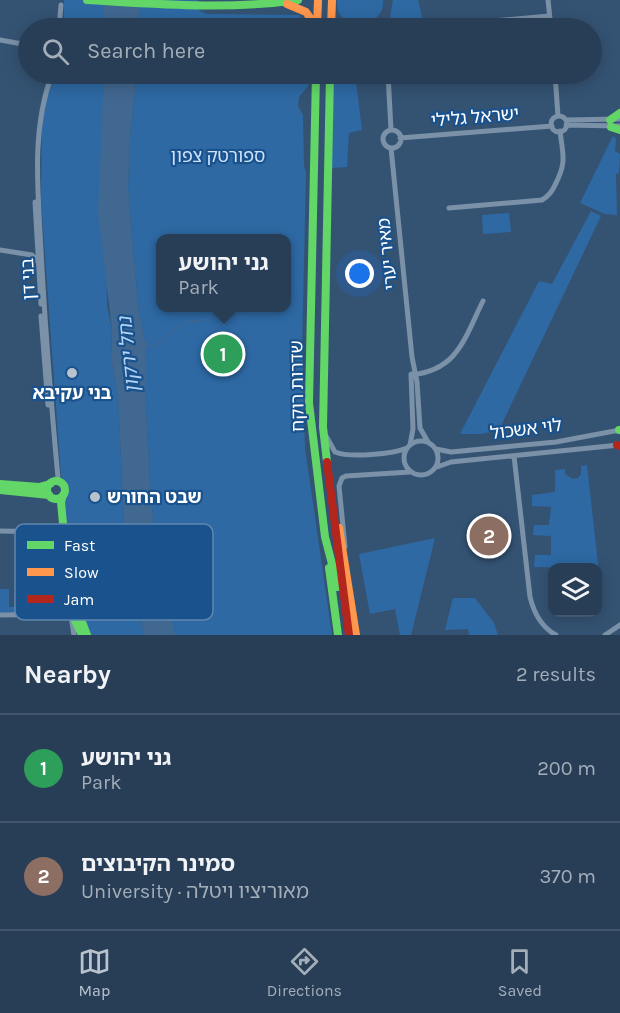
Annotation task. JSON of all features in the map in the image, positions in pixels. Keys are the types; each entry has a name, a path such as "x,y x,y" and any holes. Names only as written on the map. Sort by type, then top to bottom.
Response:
{"main road":[{"path":"87,0 198,4 280,3 295,5 312,18"},
{"path":"280,3 298,0"},
{"path":"317,18 318,0"},
{"path":"331,18 332,0"},
{"name":"שדרות רוקח","path":"316,84 309,403 325,537 347,623"},
{"name":"שדרות רוקח","path":"330,84 323,427 349,635"},
{"path":"615,126 620,113"},
{"path":"325,453 357,635"},
{"path":"55,483 48,489 58,524"},
{"path":"0,484 39,487 55,483 65,490 61,502 63,524"},
{"path":"0,490 38,492 59,498 63,495"},
{"path":"325,537 338,635"},
{"path":"75,620 82,635"},
{"path":"80,621 87,635"}],"street":[{"path":"526,18 549,16 548,0"},
{"path":"60,18 61,7"},
{"path":"0,40 18,43"},
{"name":"בני דן","path":"46,84 38,101 35,127 34,254 37,262 55,483"},
{"name":"בני דן","path":"47,84 39,128 38,202 48,367 58,478 55,483"},
{"path":"388,84 391,130"},
{"path":"556,84 558,116"},
{"path":"558,116 562,117 566,123 564,130 554,130 552,126 553,119 558,116"},
{"path":"566,123 615,126 620,119"},
{"name":"ישראל גלילי","path":"400,138 552,126"},
{"path":"391,130 396,131 400,138 399,144 391,147 384,143 383,137 391,130"},
{"path":"449,208 546,198 563,169 560,131"},
{"name":"מאיר יערי","path":"391,147 415,402 420,428 428,442"},
{"path":"0,250 34,254 41,244"},
{"path":"413,375 437,369 453,357 483,302"},
{"name":"מאיר יערי","path":"409,446 415,402"},
{"path":"323,427 331,447 340,454 393,452 419,441 428,442 436,449 439,458 433,471 424,476 410,472 346,476 340,480 348,575"},
{"name":"לוי אשכול","path":"436,449 451,452 556,442 620,430"},
{"path":"409,446 404,458 406,468 410,472"},
{"name":"לוי אשכול","path":"436,467 452,462 619,446"},
{"path":"514,456 530,597 534,610 544,627 556,635"},
{"path":"0,531 15,531"},
{"path":"0,615 15,614"},
{"path":"72,620 74,635"},
{"path":"605,635 620,625"}],"green space":[{"path":"64,0 104,0 104,18 64,18"},
{"path":"140,0 198,0 198,10 207,14 299,15 301,18 139,18"},
{"path":"337,0 383,0 382,10 375,18 343,18"},
{"path":"393,0 418,0 422,18 391,18"},
{"path":"51,84 104,84 107,306 112,329 111,359 118,396 125,524 66,524 64,502 67,490 61,475 41,200 42,126 46,99"},
{"name":"ספורטק צפון","path":"136,84 309,84 299,97 298,106 303,115 306,172 302,350 305,448 332,635 174,635 171,620 213,620 213,524 154,524 145,391 147,342 144,338 138,305 128,188 130,136"},
{"path":"332,84 356,84 362,130 349,133 347,167 331,168"},
{"path":"613,136 616,139 615,151 620,154 619,173 616,174 617,215 605,214 580,203"},
{"path":"591,211 601,216 499,430 481,434 460,434 539,281 552,284"},
{"path":"509,213 511,232 483,234 482,215"},
{"path":"587,465 598,563 548,563 548,567 534,567 535,555 551,555 551,536 533,535 534,525 549,525 551,507 532,506 532,495 555,492 555,470 565,469 565,474 573,479 578,478 581,474 581,466"},
{"path":"435,538 411,635 400,635 395,609 370,614 359,554"},
{"path":"0,589 9,589 9,607 15,607 15,613 0,613"},
{"path":"453,598 475,598 494,623 498,635 469,635 468,629 445,630"},
{"path":"84,620 141,620 144,635 90,635"}],"water":[{"path":"104,0 140,0 139,18 104,18"},
{"name":"נחל ירקון","path":"104,84 136,84 130,136 128,188 138,305 144,338 147,342 145,391 154,524 125,524 118,396 111,359 112,329 98,214"},
{"path":"141,620 172,620 175,635 144,635"}],"waterway":[{"name":"נחל ירקון","path":"145,346 153,346 187,322 205,320"}],"traffic: fast":[{"path":"87,0 219,5 298,0"},
{"path":"316,84 309,403 325,537 338,587"},
{"path":"327,462 323,427 330,84"},
{"path":"610,120 620,113"},
{"path":"611,127 620,130"},
{"path":"56,481 62,484 65,490 62,496 56,499 50,496 47,490 50,484 56,481"},
{"path":"0,484 39,487 50,484"},
{"path":"0,490 49,495"},
{"path":"63,495 61,502 63,524"},
{"path":"329,568 338,635"},
{"path":"75,620 82,635"},
{"path":"81,620 87,635"}],"traffic: slow":[{"path":"317,18 318,0"},
{"path":"331,18 332,0"},
{"path":"287,4 306,12 310,18"},
{"path":"339,528 356,635"}],"traffic: jam":[{"path":"327,462 349,635"}],"place":[{"name":"גני יהושע","path":"223,354"},
{"name":"בני עקיבא","path":"72,373"},
{"name":"שבט החורש","path":"95,497"},
{"name":"סמינר הקיבוצים","path":"489,536"}]}
